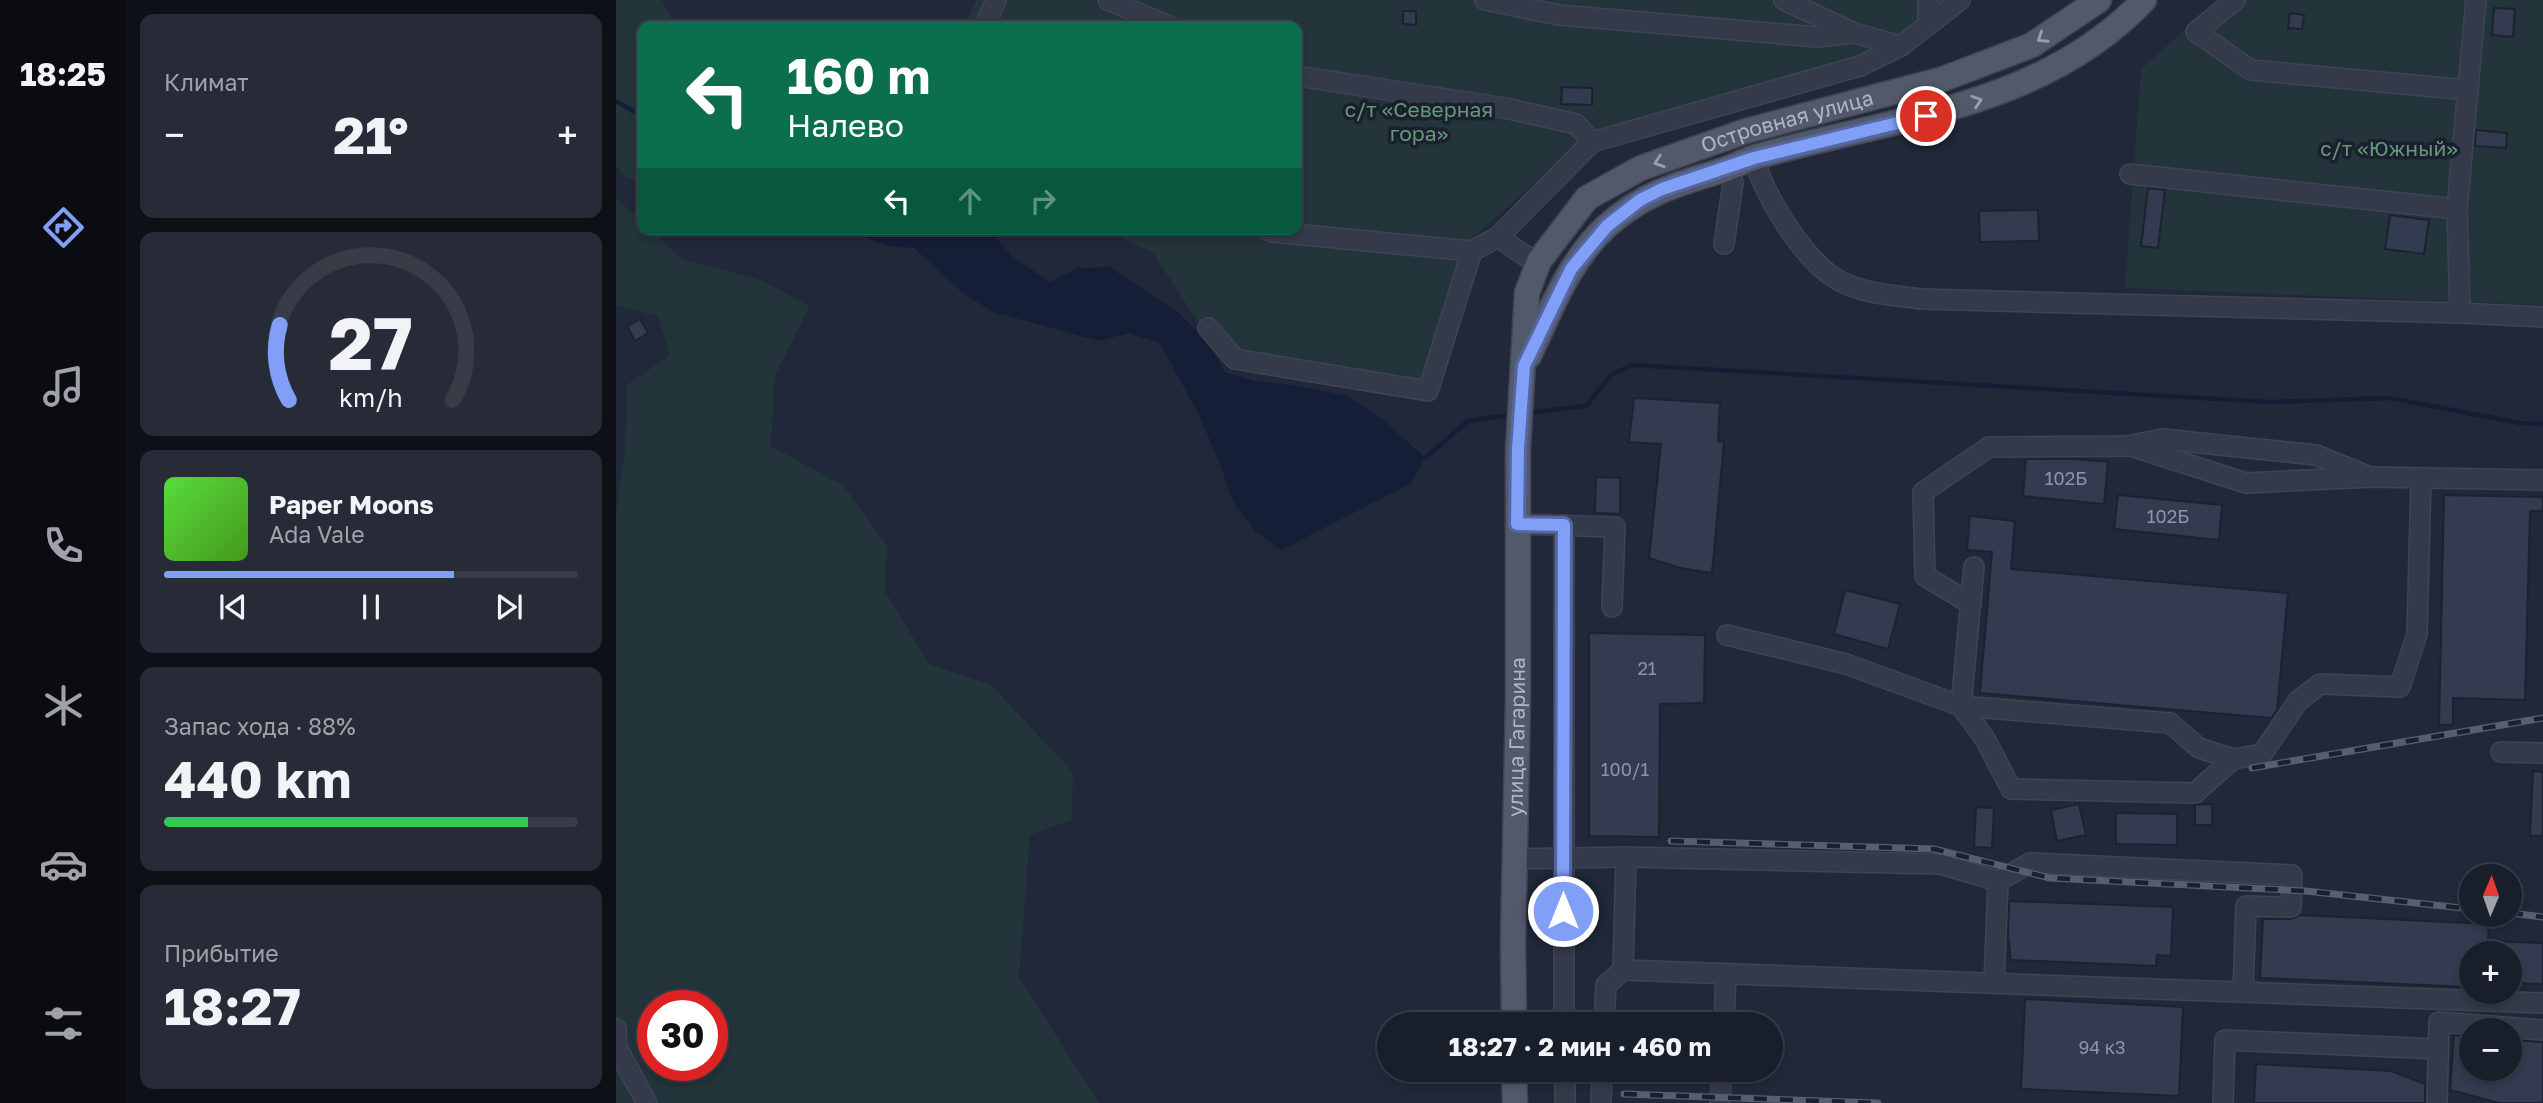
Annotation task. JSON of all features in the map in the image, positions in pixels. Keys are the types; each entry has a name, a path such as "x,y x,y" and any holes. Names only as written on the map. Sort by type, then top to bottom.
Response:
{"main road":[{"name":"Островная улица","path":"1524,366 1527,293 1539,261 1587,198 1641,168 1746,131 1943,79 2032,45 2099,0"},
{"name":"Островная улица","path":"1524,366 1571,269 1607,226 1640,200 1662,189 1754,158 1912,120 1997,94 2042,75 2099,40 2123,22 2144,0"},
{"name":"улица Гагарина","path":"1514,1012 1518,449 1524,366"},
{"path":"1514,1082 1515,1103"}],"street":[{"path":"987,21 996,0"},
{"path":"1108,0 1157,21"},
{"path":"1485,0 1573,16 1818,37 1854,33"},
{"path":"1783,0 1854,33 1901,46"},
{"path":"1928,0 1928,23"},
{"path":"1302,235 1472,251 1498,237 1592,142 1860,66 1901,46 1960,0"},
{"path":"2235,0 2196,32 2251,70 2468,90"},
{"path":"2460,313 2457,209 2476,0"},
{"path":"1302,77 1505,108 1576,124 1592,142"},
{"path":"1754,158 1758,173 1779,214 1809,254 1836,279 1866,291 1921,299 2543,317"},
{"path":"1724,244 1732,183 1729,168"},
{"path":"2130,174 2457,209"},
{"path":"1498,237 1524,255 1539,261"},
{"path":"1208,328 1236,359 1428,391 1472,251"},
{"path":"1970,604 1925,576 1923,492 1989,447 2131,446 2162,439 2316,455 2371,477"},
{"path":"2131,446 2246,483 2371,477 2543,480"},
{"path":"1727,635 1846,664 1961,706 2170,723 2199,748 2233,759 2262,754 2298,701 2320,684 2400,687 2417,634 2421,479"},
{"path":"1517,524 1615,527 1612,607"},
{"path":"1564,525 1564,1012"},
{"path":"1974,567 1961,706 1985,739 2011,789 2194,793 2233,759"},
{"path":"2501,752 2543,753"},
{"path":"1515,859 1626,858 1940,864 1998,881 2030,863 2292,875 2291,907 2246,906 2243,992"},
{"path":"1623,970 1626,858"},
{"path":"1994,983 1998,881"},
{"path":"1605,1012 1606,985 1623,970 2543,1003"},
{"path":"1724,1012 1726,974"},
{"path":"2437,1103 2439,1023 2543,1030"},
{"path":"616,1029 617,1048 647,1103"},
{"path":"2223,1103 2225,1040 2438,1049"},
{"path":"1564,1082 1565,1103"},
{"path":"1601,1103 1602,1082"},
{"path":"1720,1103 1721,1082"}],"green space":[{"path":"616,0 662,0 672,21 637,21 637,182 626,178 616,166"},
{"name":"с/т «Северная гора»","path":"976,0 1946,0 1901,33 1855,58 1592,132 1466,244 1421,399 1231,365 1190,310 1153,253 1116,235 1302,235 1302,21 966,21"},
{"name":"с/т «Южный»","path":"2218,0 2543,0 2543,305 2125,288 2141,69"},
{"path":"616,198 637,217 637,235 656,235 682,259 758,279 810,306 775,375 771,446 844,486 887,546 885,591 929,664 991,685 1073,772 1072,820 1030,835 1019,977 1099,1103 616,1103 616,514 625,448 627,385 670,355 658,316 616,305"}],"water":[{"path":"862,235 993,235 1013,257 1050,282 1077,268 1109,267 1178,312 1206,340 1225,372 1254,381 1294,385 1348,396 1384,420 1425,458 1410,484 1281,550 1255,531 1233,502 1199,415 1160,343 1129,333 1099,341 993,312 963,293 914,248 887,246"}],"building":[{"path":"2494,8 2515,9 2513,37 2492,35"},
{"path":"1403,11 1416,11 1416,25 1403,24"},
{"path":"2290,13 2304,15 2302,29 2288,28"},
{"path":"1562,87 1592,88 1592,105 1561,104"},
{"path":"2476,130 2507,133 2506,148 2475,146"},
{"path":"2148,188 2165,190 2158,248 2141,246"},
{"path":"2038,210 2039,241 1980,242 1979,211"},
{"path":"2390,215 2429,220 2424,254 2385,249"},
{"path":"640,319 648,333 635,341 627,326"},
{"path":"1634,398 1720,403 1718,441 1724,442 1712,573 1680,568 1649,558 1661,444 1629,442"},
{"path":"2026,459 2108,462 2104,504 2023,496"},
{"path":"1596,477 1620,478 1620,514 1595,513"},
{"path":"2118,495 2222,505 2219,540 2114,529"},
{"path":"2444,495 2543,497 2543,511 2530,511 2525,700 2453,698 2453,725 2439,725"},
{"path":"1970,516 2015,521 2011,569 2288,593 2277,710 2271,718 1980,693 1992,552 1967,550"},
{"path":"1845,590 1900,604 1888,649 1834,634"},
{"path":"1589,633 1705,635 1704,703 1660,704 1659,837 1589,836"},
{"path":"2533,771 2543,772 2543,836 2530,836"},
{"path":"2079,804 2086,835 2057,841 2051,810"},
{"path":"2212,804 2212,825 2195,825 2195,805"},
{"path":"1976,807 1994,808 1992,848 1974,847"},
{"path":"2116,813 2177,814 2177,845 2116,844"},
{"path":"2009,901 2173,907 2171,956 2157,955 2156,966 2011,960 2008,935"},
{"path":"2300,915 2459,923 2459,928 2489,928 2488,941 2459,941 2459,986 2260,978 2263,919 2291,919"},
{"path":"2522,942 2543,943 2543,984 2522,983"},
{"path":"2025,999 2183,1007 2179,1096 2021,1089"},
{"path":"2454,1035 2459,1036 2459,1081 2522,1081 2522,1041 2543,1042 2543,1103 2499,1103 2450,1090"},
{"path":"2256,1064 2391,1071 2425,1084 2425,1103 2254,1103"}],"waterway":[{"path":"616,101 637,113"},
{"path":"1527,413 1586,406 1612,374 1633,365 2270,402 2390,398 2520,423 2543,424"},
{"path":"1425,458 1468,421 1511,415"}],"railway":[{"path":"2252,768 2543,718"},
{"path":"1671,841 1934,849 2050,878 2306,891 2459,908"},
{"path":"2522,914 2543,917"},
{"path":"1624,1094 1878,1103"}],"route":[{"path":"1563,911 1564,525 1517,524 1518,449 1524,366 1571,269 1607,226 1640,200 1662,189 1754,158 1926,116"}]}
